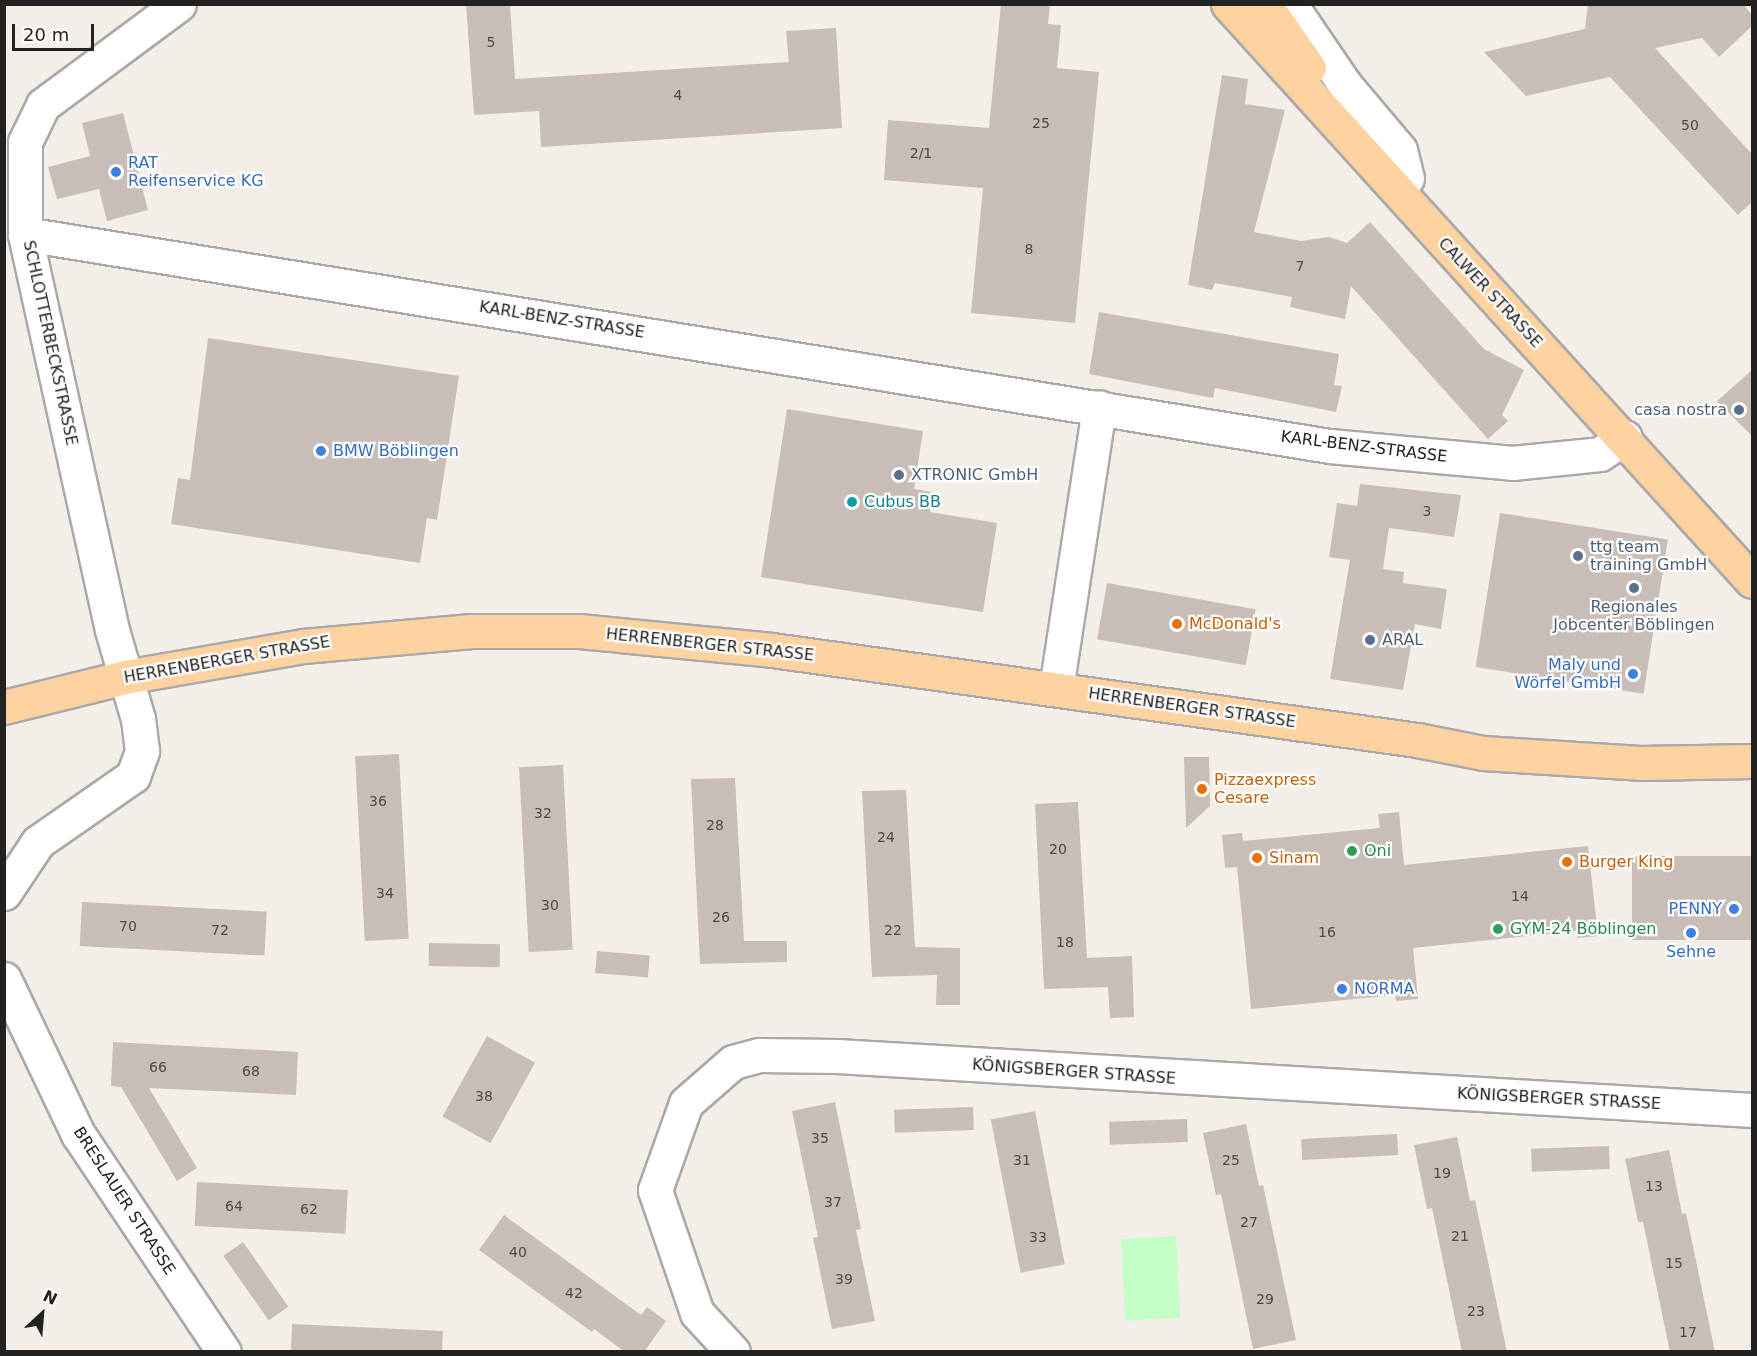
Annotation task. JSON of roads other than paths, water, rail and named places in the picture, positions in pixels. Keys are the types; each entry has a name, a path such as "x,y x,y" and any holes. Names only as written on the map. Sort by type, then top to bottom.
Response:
{"main road":[{"name":"CALWER STRASSE","path":"1228,4 1356,150 1625,436 1752,581"},
{"name":"CALWER STRASSE","path":"1264,4 1329,95 1752,547"},
{"name":"HERRENBERGER STRASSE","path":"4,707 125,677 303,645 369,638 549,631 630,634 772,650 1057,675 1483,753 1558,760 1752,761"},
{"name":"HERRENBERGER STRASSE","path":"1417,740 1489,737 1653,744 1752,743"}],"street":[{"name":"SCHLOTTERBECKSTRASSE","path":"125,677 25,234 25,142 43,105 179,4"},
{"name":"CALWER STRASSE","path":"1290,4 1345,85 1400,150 1407,178"},
{"name":"KARL-BENZ-STRASSE","path":"25,234 1330,446 1512,463 1600,454 1625,436"},
{"path":"1057,675 1099,407"},
{"path":"4,893 38,842 133,776 142,751 141,732 125,677"},
{"name":"BRESLAUER STRASSE","path":"4,979 78,1134 224,1352"},
{"name":"KÖNIGSBERGER STRASSE","path":"733,1352 697,1313 655,1190 686,1103 733,1062 759,1055 837,1056 1752,1110"}],"place":[{"name":"RAT Reifenservice KG","path":"116,172"},
{"name":"casa nostra","path":"1739,410"},
{"name":"BMW Böblingen","path":"321,451"},
{"name":"XTRONIC GmbH","path":"899,475"},
{"name":"Cubus BB","path":"852,502"},
{"name":"ttg team training GmbH","path":"1578,556"},
{"name":"Regionales Jobcenter Böblingen","path":"1634,588"},
{"name":"McDonald's","path":"1177,624"},
{"name":"ARAL","path":"1370,640"},
{"name":"Maly und Wörfel GmbH","path":"1633,674"},
{"name":"Pizzaexpress Cesare","path":"1202,789"},
{"name":"Oni","path":"1352,851"},
{"name":"Sinam","path":"1257,858"},
{"name":"Burger King","path":"1567,862"},
{"name":"PENNY","path":"1734,909"},
{"name":"GYM-24 Böblingen","path":"1498,929"},
{"name":"Sehne","path":"1691,933"},
{"name":"NORMA","path":"1342,989"}]}
